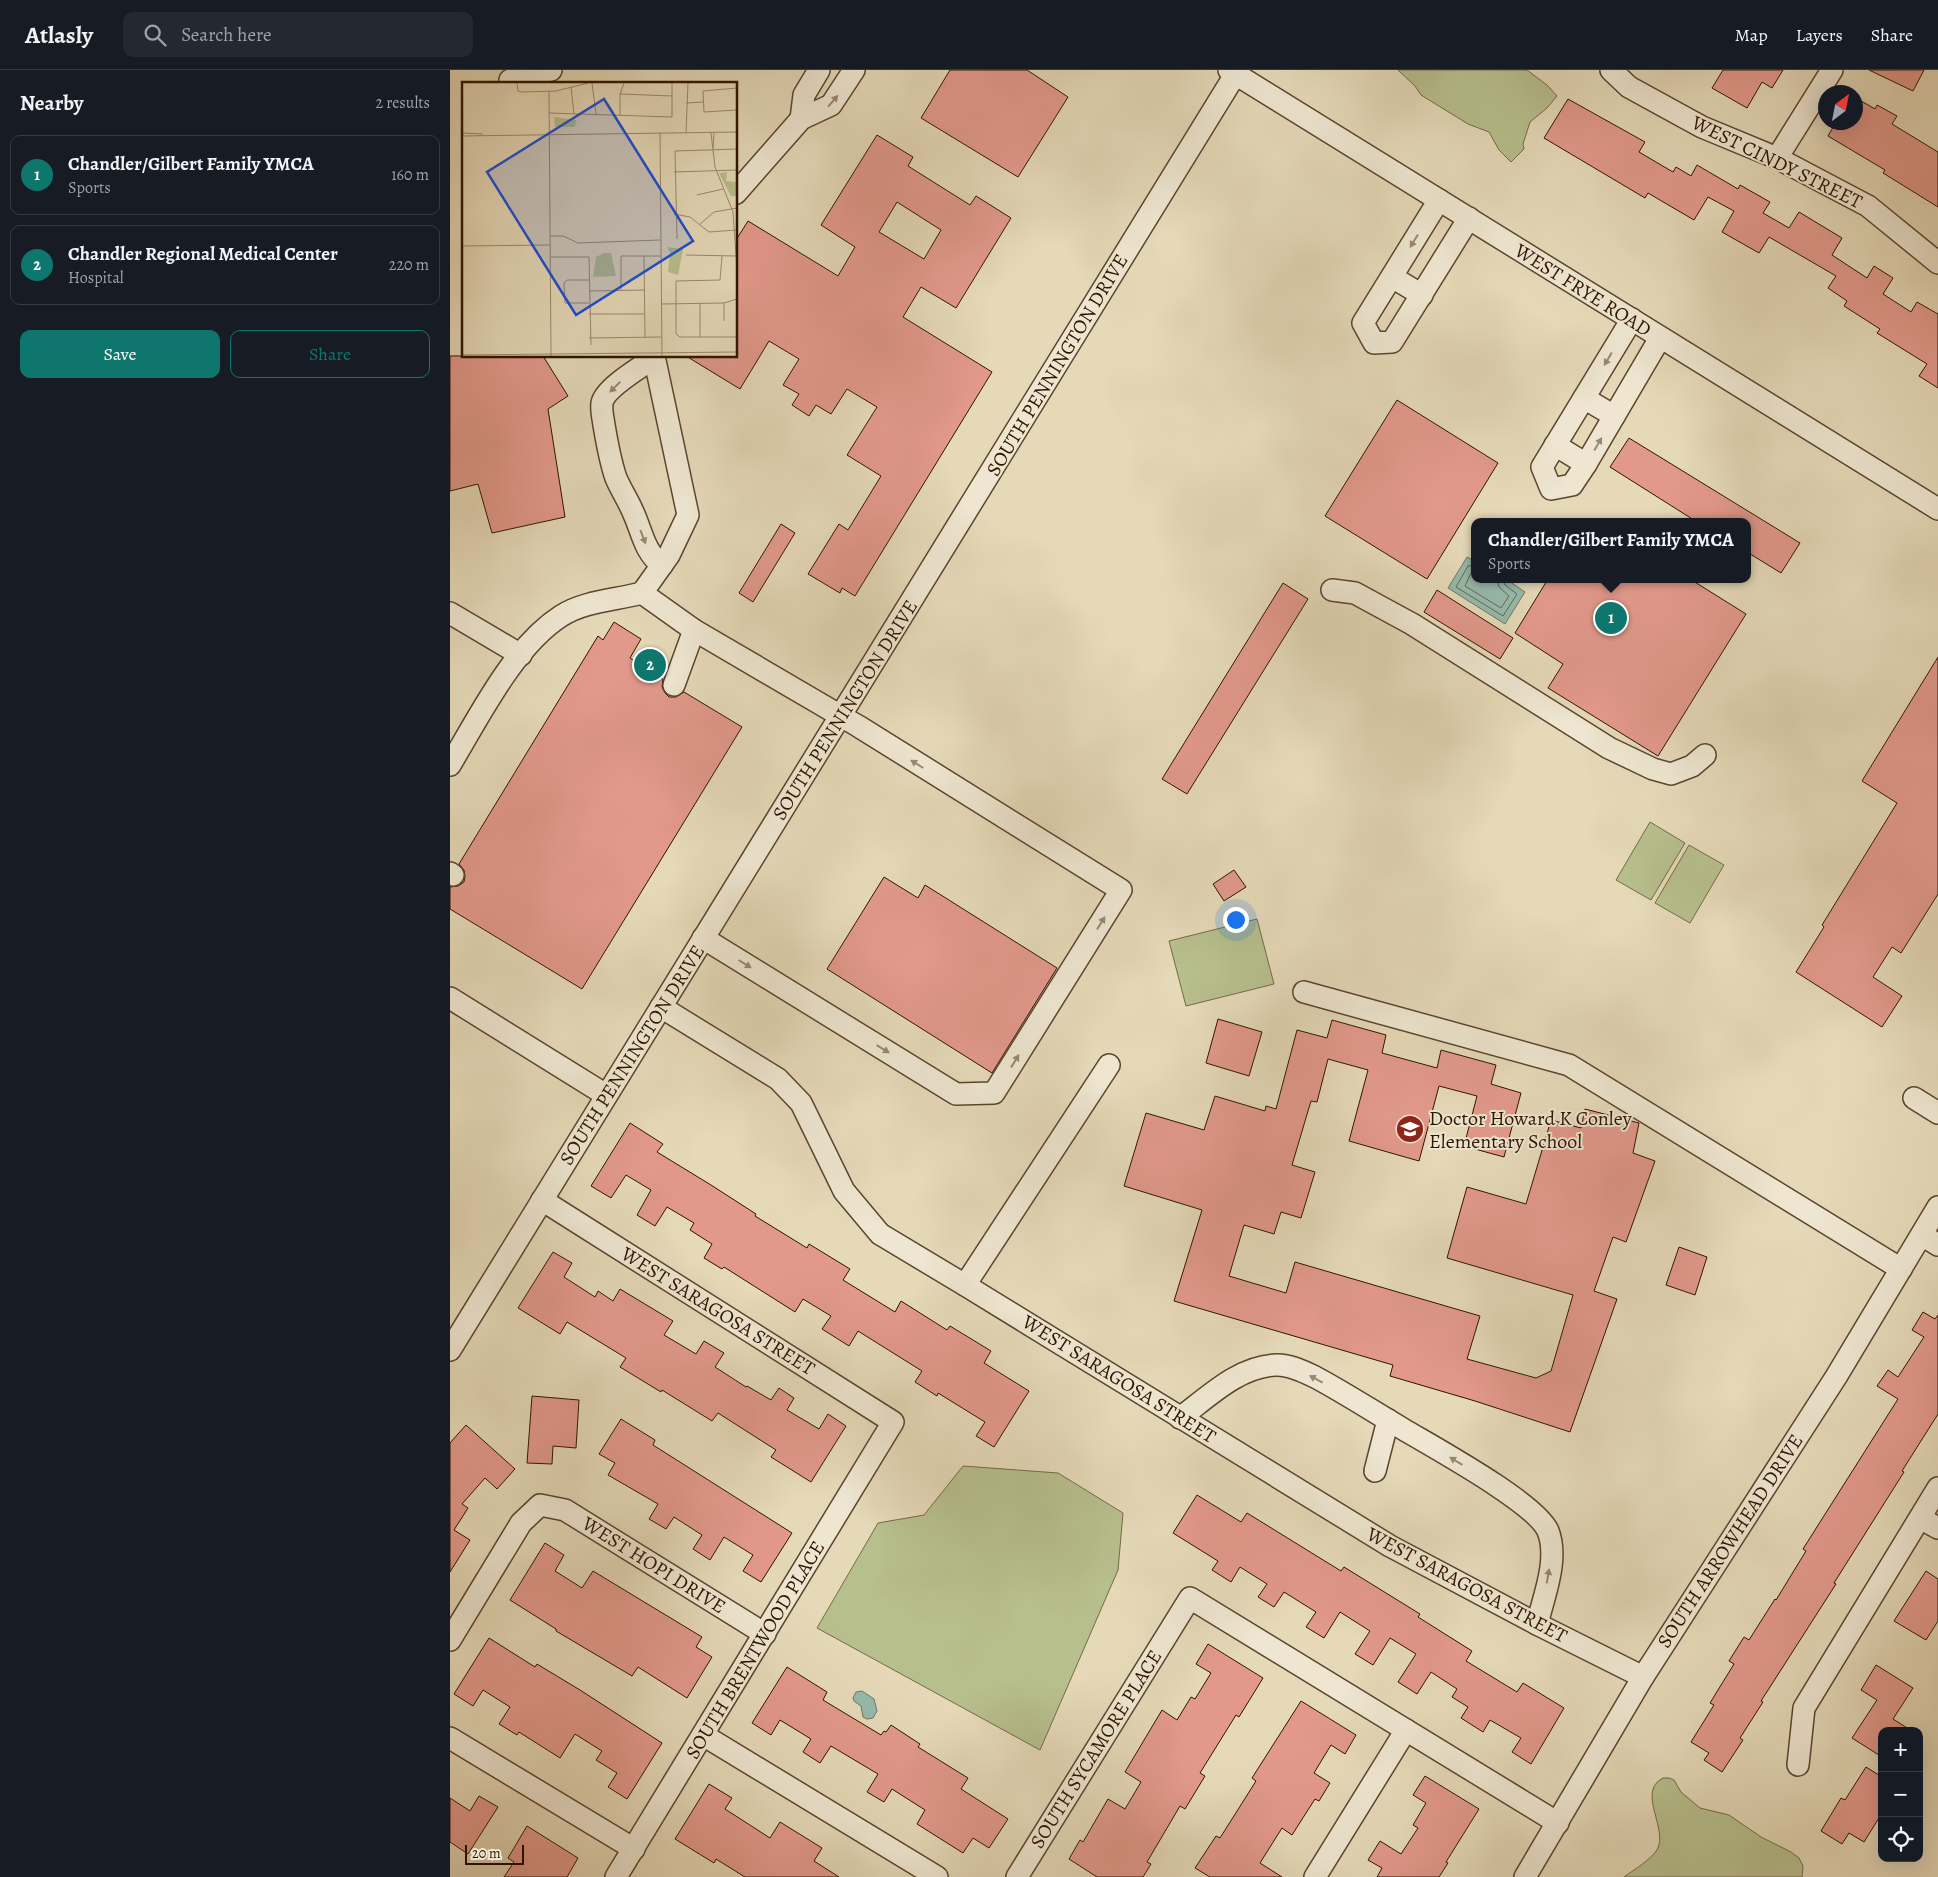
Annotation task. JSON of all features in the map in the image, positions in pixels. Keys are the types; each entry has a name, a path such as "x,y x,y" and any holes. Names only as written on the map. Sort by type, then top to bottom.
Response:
{"street":[{"path":"510,80 551,70"},
{"path":"801,119 804,95 819,70"},
{"path":"738,191 801,119 831,105 854,70"},
{"name":"WEST CINDY STREET","path":"1611,70 1629,87 1702,127 1777,158 1868,206 1938,263"},
{"path":"1777,158 1832,70"},
{"name":"WEST FRYE ROAD","path":"1234,71 1660,338 1938,509"},
{"name":"SOUTH PENNINGTON DRIVE","path":"452,1343 841,716 1234,71"},
{"path":"1439,200 1363,323 1374,343 1392,342 1469,218"},
{"path":"1392,277 1422,295"},
{"path":"1632,320 1542,467 1551,489 1572,484 1586,464 1660,338"},
{"path":"653,358 613,388 602,401 602,414 606,440 616,477 634,513 647,548 654,559 662,565"},
{"path":"450,765 511,666 540,634 562,616 581,607 642,593 669,555 688,514 654,358"},
{"path":"1584,398 1614,416"},
{"path":"1555,445 1586,464"},
{"path":"1332,590 1355,593 1412,624 1609,748 1653,769 1671,774 1692,766 1705,755"},
{"path":"642,593 694,630 841,716 1121,890 994,1094 956,1094 703,938"},
{"path":"450,613 520,655"},
{"path":"674,685 694,630"},
{"path":"1304,992 1569,1065 1901,1269"},
{"path":"450,998 606,1095"},
{"name":"WEST SARAGOSA STREET","path":"661,1007 778,1079 801,1103 844,1191 880,1234 965,1284 1390,1546 1537,1624 1643,1677"},
{"path":"965,1284 1109,1065"},
{"path":"1914,1098 1938,1112"},
{"name":"WEST SARAGOSA STREET","path":"542,1200 893,1422"},
{"name":"SOUTH ARROWHEAD DRIVE","path":"1525,1877 1643,1677 1836,1377 1901,1269 1930,1240 1937,1212"},
{"path":"1180,1418 1229,1380 1254,1370 1284,1365 1315,1377 1482,1476 1535,1515 1547,1530 1552,1550 1548,1579 1537,1624"},
{"path":"1375,1470 1388,1420"},
{"name":"SOUTH BRENTWOOD PLACE","path":"616,1877 893,1422"},
{"path":"1798,1765 1804,1708 1938,1488"},
{"name":"WEST HOPI DRIVE","path":"450,1640 522,1523 540,1505 565,1510 765,1634"},
{"path":"1920,1518 1938,1528"},
{"name":"SOUTH SYCAMORE PLACE","path":"1018,1877 1190,1598 1406,1730"},
{"path":"1315,1877 1406,1730 1558,1823"},
{"path":"703,1735 936,1877"},
{"path":"450,1738 634,1849"}],"green space":[{"path":"1398,70 1527,70 1547,85 1557,96 1547,108 1530,122 1523,144 1524,149 1511,162 1499,150 1489,132 1468,124 1421,95 1415,86"},
{"path":"1650,822 1685,843 1651,900 1616,880"},
{"path":"1689,845 1724,865 1690,923 1655,903"},
{"path":"1257,919 1274,984 1186,1006 1169,941"},
{"path":"963,1466 1058,1473 1123,1513 1118,1570 1040,1750 817,1628 878,1523 924,1515"},
{"path":"1663,1778 1674,1780 1681,1792 1700,1808 1729,1815 1761,1837 1791,1852 1799,1858 1803,1866 1802,1877 1624,1877 1646,1861 1657,1850 1660,1841 1652,1792 1655,1784"}],"water":[{"path":"1467,557 1471,559 1471,583 1512,583 1525,592 1505,624 1448,588"},
{"path":"862,1691 874,1699 877,1711 873,1718 867,1719 863,1717 861,1706 854,1701 853,1698 856,1692"}],"building":[{"path":"950,70 1027,70 1068,97 1018,177 921,118"},
{"path":"1723,70 1783,70 1772,88 1762,82 1747,108 1712,88"},
{"path":"1869,70 1924,70 1913,91"},
{"path":"1568,99 1645,142 1639,152 1673,172 1676,167 1691,176 1697,165 1738,189 1740,185 1770,202 1763,213 1789,228 1799,212 1842,238 1832,255 1867,278 1874,266 1893,278 1883,294 1911,312 1917,302 1938,314 1938,388 1919,376 1927,364 1877,333 1880,329 1844,306 1847,301 1828,288 1836,276 1769,237 1759,253 1722,232 1734,211 1708,197 1694,220 1648,193 1645,198 1544,138"},
{"path":"1863,102 1875,109 1877,105 1897,116 1892,124 1938,152 1938,207 1883,173 1885,170 1828,136 1831,130 1863,130"},
{"path":"877,135 913,157 908,166 970,205 976,196 1011,218 956,308 921,287 903,317 992,372 855,596 842,588 840,593 808,574 839,524 848,530 881,476 847,455 877,407 847,389 831,414 816,405 809,416 792,405 799,394 783,385 799,359 769,341 740,389 689,358 738,358 738,237 748,221 838,276 855,247 821,225","holes":["897,202 941,230 924,259 879,232"]},
{"path":"450,356 462,356 462,358 544,358 568,396 548,409 565,517 492,533 478,484 450,491"},
{"path":"1397,400 1498,463 1427,579 1325,516"},
{"path":"1629,438 1800,543 1781,573 1751,554 1751,518 1691,518 1610,467"},
{"path":"781,524 795,533 753,602 739,593"},
{"path":"1283,583 1308,599 1187,794 1162,779"},
{"path":"1546,583 1696,583 1746,614 1658,756 1548,688 1563,664 1515,633"},
{"path":"1437,590 1513,638 1500,659 1424,612"},
{"path":"614,622 641,639 630,658 663,679 662,687 669,697 676,697 684,692 742,727 582,989 450,909 450,887 458,886 464,882 464,870 459,864 598,636 603,640"},
{"path":"1938,657 1938,894 1901,953 1892,947 1873,977 1902,996 1882,1027 1796,972 1824,927 1822,925 1897,803 1862,781"},
{"path":"1234,870 1246,887 1224,901 1213,884"},
{"path":"884,877 918,898 925,885 1057,968 992,1073 827,969"},
{"path":"1218,1019 1262,1032 1249,1076 1206,1063"},
{"path":"1332,1020 1386,1035 1382,1053 1437,1068 1441,1050 1496,1065 1491,1084 1521,1093 1504,1157 1464,1146 1477,1096 1439,1086 1419,1161 1349,1141 1368,1070 1328,1059 1317,1102 1311,1101 1292,1165 1315,1172 1301,1218 1281,1212 1274,1234 1244,1225 1229,1276 1286,1293 1295,1262 1480,1316 1467,1359 1536,1378 1551,1371 1573,1295 1447,1258 1467,1187 1526,1204 1551,1120 1581,1128 1585,1109 1639,1123 1633,1153 1655,1161 1626,1242 1613,1237 1594,1291 1617,1299 1570,1432 1390,1376 1393,1365 1174,1301 1202,1210 1124,1186 1146,1113 1204,1130 1215,1096 1265,1111 1266,1106 1276,1109 1297,1030 1327,1038"},
{"path":"630,1123 663,1144 657,1152 807,1248 809,1244 850,1269 843,1280 895,1312 901,1301 947,1330 950,1326 991,1351 984,1363 1029,1391 994,1447 976,1436 985,1422 938,1393 937,1396 915,1382 922,1371 858,1331 849,1346 822,1329 831,1316 803,1299 795,1312 724,1267 722,1269 704,1258 712,1244 690,1230 694,1223 667,1207 655,1226 637,1215 651,1190 626,1175 611,1198 591,1186"},
{"path":"1679,1247 1707,1257 1695,1295 1666,1285"},
{"path":"553,1252 572,1263 564,1277 595,1297 598,1291 613,1301 620,1289 673,1321 664,1335 696,1354 704,1341 724,1353 715,1367 746,1387 771,1400 779,1388 794,1398 787,1410 819,1429 828,1414 846,1426 811,1482 771,1457 776,1450 718,1413 712,1421 620,1367 626,1358 567,1322 560,1334 518,1308"},
{"path":"1923,1312 1935,1319 1938,1315 1938,1414 1834,1583 1836,1584 1761,1701 1763,1702 1740,1738 1743,1740 1722,1772 1704,1760 1709,1753 1691,1742 1714,1705 1710,1703 1734,1664 1729,1661 1744,1637 1749,1640 1776,1600 1806,1551 1803,1549 1898,1399 1877,1386 1888,1370 1898,1377 1924,1337 1912,1330"},
{"path":"532,1396 579,1400 576,1448 553,1446 552,1464 527,1463"},
{"path":"621,1419 655,1440 653,1445 792,1533 761,1582 743,1571 753,1555 724,1537 710,1560 693,1549 702,1535 674,1517 666,1529 649,1519 658,1504 608,1475 615,1463 599,1454"},
{"path":"466,1425 515,1469 497,1489 485,1478 462,1504 468,1508 454,1530 470,1540 450,1572 450,1443"},
{"path":"1197,1495 1241,1522 1247,1513 1341,1571 1344,1567 1420,1614 1418,1617 1472,1651 1466,1661 1517,1692 1523,1683 1564,1708 1531,1764 1512,1752 1521,1738 1490,1720 1483,1732 1461,1718 1468,1707 1452,1697 1457,1689 1431,1672 1417,1694 1398,1682 1416,1654 1390,1638 1373,1665 1355,1654 1370,1631 1340,1612 1324,1638 1306,1627 1316,1612 1284,1592 1274,1607 1258,1597 1267,1584 1240,1567 1231,1582 1212,1570 1218,1561 1173,1533"},
{"path":"545,1543 564,1555 555,1571 582,1588 593,1571 702,1637 696,1647 712,1657 687,1698 638,1667 632,1676 556,1631 556,1629 510,1600"},
{"path":"1926,1571 1938,1579 1938,1621 1926,1640 1894,1621"},
{"path":"489,1638 535,1667 537,1664 580,1690 662,1743 627,1799 608,1787 617,1773 596,1760 602,1751 575,1734 560,1758 519,1732 517,1735 499,1724 510,1707 483,1690 473,1706 454,1694"},
{"path":"1208,1644 1263,1678 1239,1717 1236,1715 1200,1773 1205,1776 1185,1809 1180,1806 1147,1862 1151,1864 1143,1877 1097,1877 1069,1859 1080,1840 1083,1842 1108,1799 1125,1809 1141,1782 1125,1772 1162,1710 1177,1720 1191,1697 1195,1699 1211,1673 1196,1664"},
{"path":"1876,1665 1913,1688 1893,1719 1906,1727 1878,1727 1878,1754 1852,1738 1877,1700 1861,1690"},
{"path":"787,1667 827,1692 823,1700 881,1735 891,1725 920,1744 918,1747 968,1778 961,1789 1008,1819 989,1848 973,1838 963,1853 917,1824 925,1810 892,1789 884,1802 867,1792 878,1774 831,1746 820,1763 803,1752 811,1739 780,1720 771,1735 752,1723"},
{"path":"1301,1701 1356,1735 1345,1754 1331,1745 1314,1773 1330,1783 1319,1801 1315,1799 1292,1835 1282,1828 1260,1863 1282,1877 1210,1877 1195,1868 1216,1836 1220,1838 1256,1781 1252,1778"},
{"path":"1866,1767 1878,1774 1878,1819 1864,1842 1849,1833 1842,1844 1821,1831 1841,1798 1845,1800"},
{"path":"1425,1776 1479,1809 1446,1862 1448,1863 1439,1877 1377,1877 1382,1868 1368,1860 1380,1841 1401,1854 1418,1828 1413,1825 1426,1803 1413,1795"},
{"path":"709,1784 732,1798 725,1809 770,1838 780,1822 822,1848 814,1861 839,1877 745,1877 716,1859 714,1863 675,1839"},
{"path":"479,1796 498,1807 468,1854 450,1842 450,1798 470,1811"},
{"path":"527,1826 578,1858 567,1877 504,1877 514,1862 508,1858"}],"place":[{"name":"Chandler/Gilbert Family YMCA","path":"1611,618"},
{"name":"Chandler Regional Medical Center","path":"650,665"},
{"name":"Doctor Howard K Conley Elementary School","path":"1410,1129"}]}
